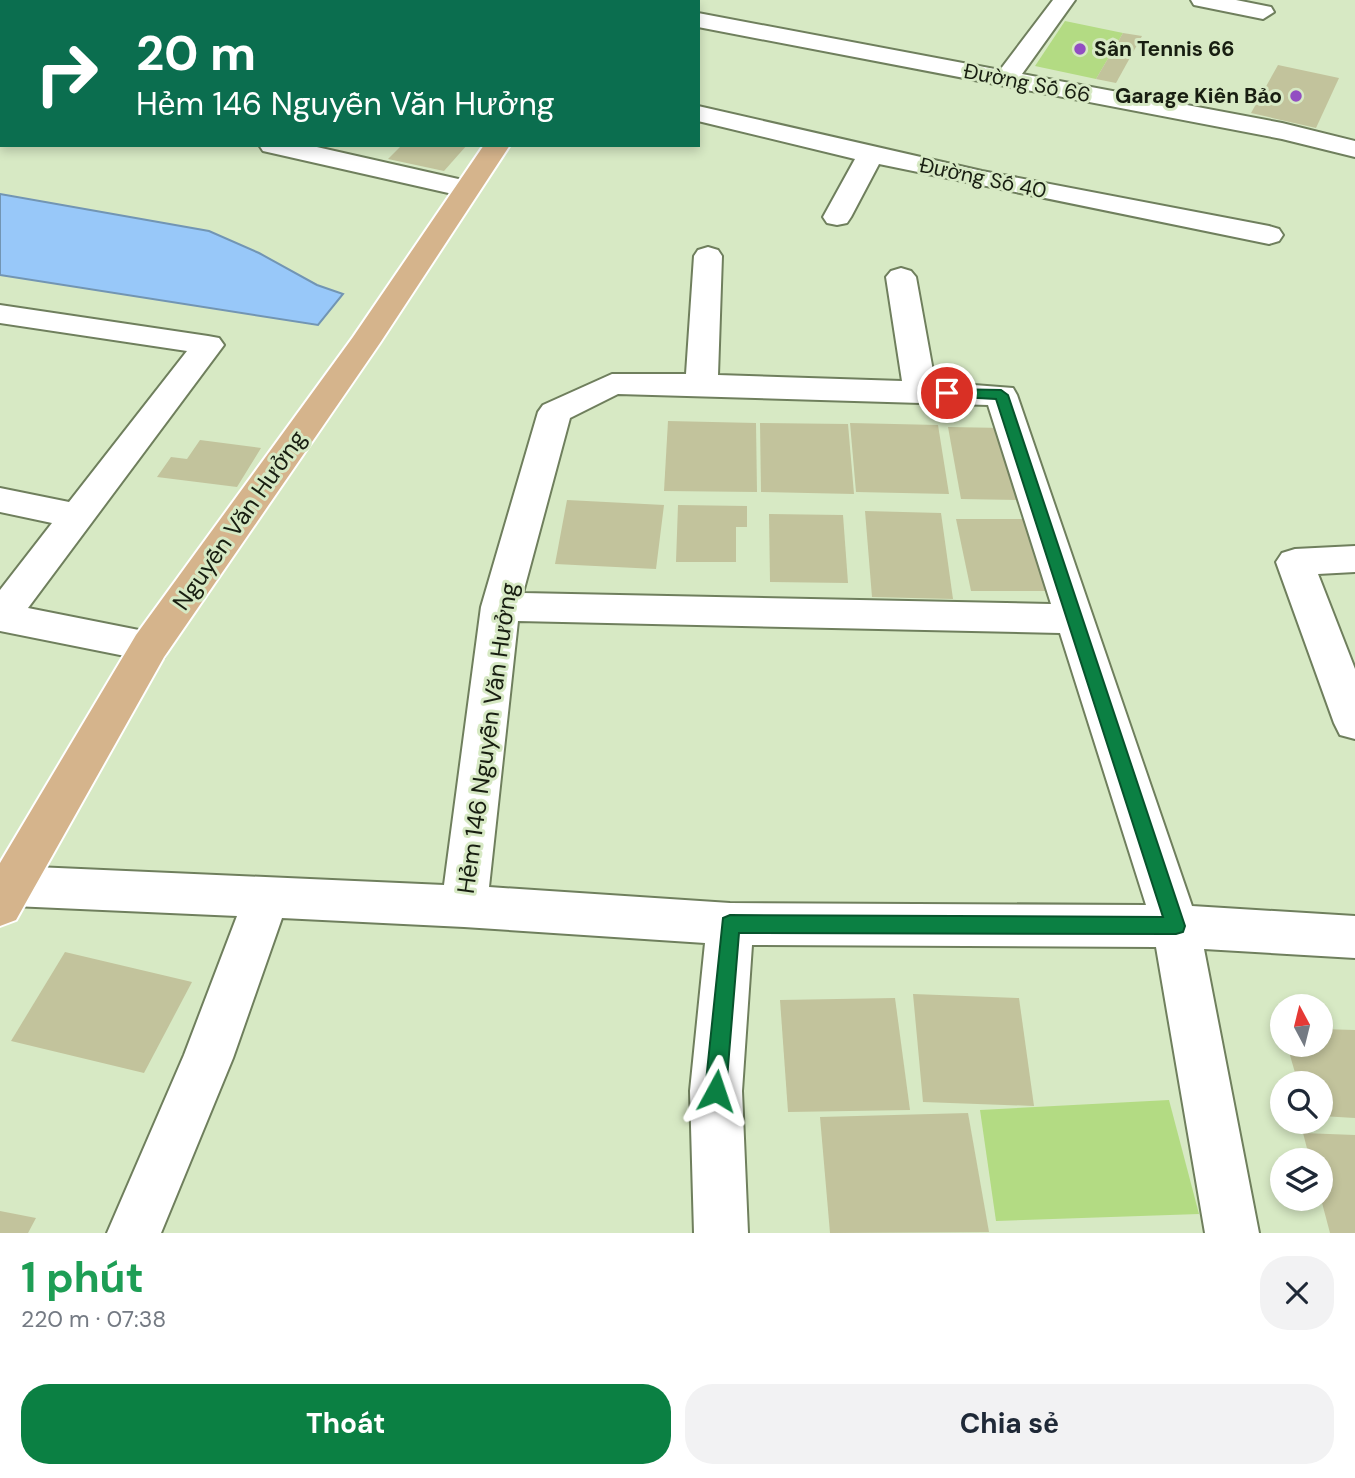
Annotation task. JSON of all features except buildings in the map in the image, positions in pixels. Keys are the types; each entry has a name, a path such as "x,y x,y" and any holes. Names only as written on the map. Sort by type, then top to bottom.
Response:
{"main road":[{"name":"Nguyễn Văn Hưởng","path":"6,896 150,646 364,343 495,147"}],"street":[{"path":"1006,79 1064,0"},
{"path":"1202,0 1263,12"},
{"name":"Đường Số 66","path":"700,20 1282,131 1355,149"},
{"name":"Đường Số 40","path":"700,113 1120,209 1269,235"},
{"path":"281,147 466,189"},
{"path":"837,217 871,154"},
{"path":"702,384 708,256"},
{"path":"901,276 920,392"},
{"path":"0,314 208,345 0,617 150,646"},
{"name":"Hẻm 146 Nguyễn Văn Hưởng","path":"464,906 500,607 555,412 612,384 702,384 1001,395 1176,926 1232,1233"},
{"path":"0,500 78,516"},
{"path":"1355,559 1295,562 1355,723"},
{"path":"500,607 1075,619"},
{"name":"Hẻm 146 Nguyễn Văn Hưởng","path":"6,896 267,897 464,906 730,924 1176,926 1355,937"},
{"path":"134,1233 208,1058 267,897"},
{"path":"721,1233 716,1091 730,924"}],"green space":[{"name":"Sân Tennis 66","path":"1065,21 1123,33 1096,79 1035,66"},
{"path":"1169,1100 1199,1214 996,1221 980,1110"}],"water":[{"path":"0,194 209,231 259,253 317,285 343,294 318,325 0,275"}],"place":[{"name":"Sân Tennis 66","path":"1080,49"},
{"name":"Garage Kiên Bảo","path":"1296,96"}],"route":[{"path":"716,1091 730,924 1176,926 1001,395 947,393"}]}
